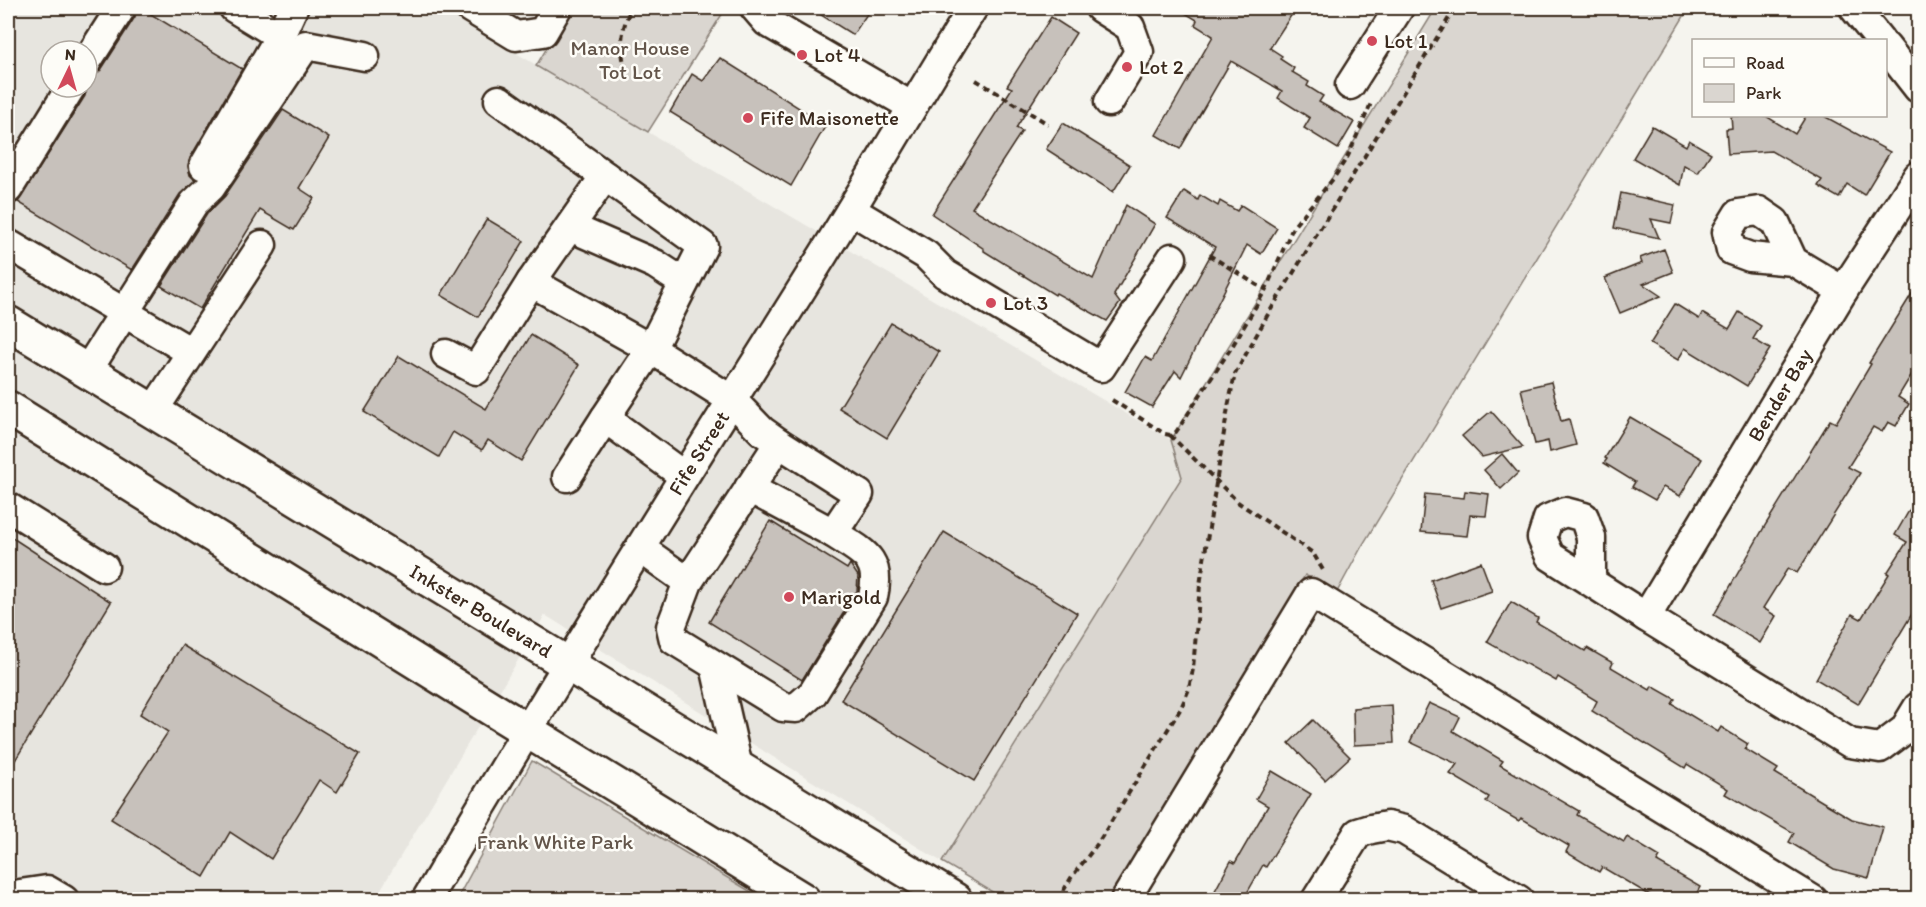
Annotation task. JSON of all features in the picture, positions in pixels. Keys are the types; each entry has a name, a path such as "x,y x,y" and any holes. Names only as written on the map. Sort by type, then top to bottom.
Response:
{"main road":[{"name":"Inkster Boulevard","path":"8,323 955,900"},
{"path":"8,408 803,900"}],"street":[{"path":"99,42 121,8"},
{"path":"234,8 280,36"},
{"path":"202,170 280,36 293,8"},
{"path":"470,8 516,36 543,32 557,8"},
{"path":"755,8 767,22 911,106"},
{"name":"Fife Street","path":"426,900 526,730 851,210 911,106 973,8"},
{"path":"1100,8 1130,27 1139,52 1109,102"},
{"path":"1350,85 1399,8"},
{"path":"1854,8 1879,39"},
{"path":"87,371 194,203 211,187 306,45 364,56"},
{"path":"1887,48 1918,88"},
{"path":"8,189 64,99"},
{"path":"499,100 703,246 651,349 567,477"},
{"path":"446,354 476,370 531,282 605,176"},
{"name":"Bender Bay","path":"1646,617 1843,291 1918,176"},
{"path":"851,210 926,255 945,274 1101,367 1172,258"},
{"path":"570,227 655,264 684,283"},
{"path":"8,244 191,352"},
{"path":"153,411 262,245"},
{"path":"1793,261 1843,291"},
{"path":"531,282 651,349 732,399 762,431 778,443 859,494 832,533"},
{"path":"605,418 684,476"},
{"path":"749,488 832,533 866,555 875,568 877,579 873,597 813,693 796,708 783,707 674,640 671,627 688,582 778,443"},
{"path":"8,507 104,567"},
{"path":"640,548 688,582"},
{"path":"1591,582 1850,743 1880,748 1905,730 1918,707"},
{"path":"1125,900 1311,593 1813,900"},
{"path":"715,666 738,767"},
{"path":"1316,900 1358,834 1387,826 1404,830 1519,900"},
{"path":"17,900 20,894 47,890 64,900"}],"path":[{"path":"626,70 622,48 626,16 632,8"},
{"path":"1058,900 1110,824 1181,708 1189,689 1193,669 1200,585 1235,374 1267,316 1455,8"},
{"path":"976,80 1048,124"},
{"path":"1170,435 1176,432 1227,355 1266,289 1293,228 1333,179 1348,156 1372,100 1368,90 1350,85"},
{"path":"1209,255 1266,289"},
{"path":"1112,400 1170,435 1239,503 1313,553 1328,583 1323,600"}],"shaded area":[{"path":"8,8 441,8 1171,440 1182,477 942,862 545,615 375,899 8,899"}],"green space":[{"name":"Manor House Tot Lot","path":"571,8 726,8 648,132 536,66"},
{"path":"1436,8 1689,8 1362,546 1337,592 1305,575 1115,899 1004,899 942,862 1182,477 1171,440"},
{"name":"Frank White Park","path":"532,761 763,899 457,899"}],"building":[{"path":"137,8 141,8 242,69 190,158 188,166 190,175 195,180 180,194 132,270 18,202 83,99 99,99 99,72 135,17"},
{"path":"810,8 871,8 853,35"},
{"path":"1177,8 1296,8 1270,48 1282,56 1280,59 1294,68 1292,72 1309,82 1307,86 1323,96 1319,102 1354,122 1338,149 1304,128 1310,118 1278,98 1282,91 1231,61 1180,149 1156,135 1213,36 1195,25 1197,20"},
{"path":"1051,17 1076,33 1016,128 1022,131 972,208 1093,279 1126,205 1155,224 1114,295 1120,303 1107,321 1056,293 1055,295 984,251 932,214 1012,88 1007,86"},
{"name":"Fife Maisonette","path":"720,58 826,125 791,186 670,112 692,74 703,81"},
{"path":"283,110 329,138 299,188 314,198 294,230 260,210 200,309 161,286 207,214 225,196"},
{"path":"1731,117 1768,117 1795,134 1805,117 1826,117 1890,152 1864,195 1847,184 1839,198 1818,186 1822,180 1771,151 1728,154 1726,129 1732,128"},
{"path":"1063,123 1130,165 1113,192 1046,149"},
{"path":"1652,126 1686,146 1689,140 1711,153 1698,173 1684,165 1680,185 1633,158"},
{"path":"1184,191 1198,200 1200,195 1218,206 1220,201 1237,211 1241,205 1277,228 1261,254 1247,245 1181,377 1175,371 1152,407 1125,392 1145,357 1152,361 1215,247 1167,218"},
{"path":"1621,193 1675,205 1671,223 1651,219 1659,238 1614,228"},
{"path":"487,219 524,241 478,317 441,295"},
{"path":"1664,249 1673,272 1643,284 1661,296 1620,313 1605,278 1642,263 1640,258"},
{"path":"1918,284 1918,364 1898,397 1909,404 1896,426 1888,422 1882,432 1873,427 1848,467 1860,473 1797,573 1788,568 1763,608 1776,616 1760,643 1714,615 1766,524 1830,420 1836,423 1871,364 1869,363"},
{"path":"1675,304 1699,319 1702,313 1729,329 1739,312 1761,326 1753,339 1770,349 1747,386 1685,348 1678,360 1650,344"},
{"path":"891,323 939,352 887,438 839,408"},
{"path":"531,335 579,365 521,461 488,440 482,450 453,432 439,457 364,412 399,356 486,409"},
{"path":"1551,382 1561,421 1569,419 1576,445 1550,452 1548,441 1535,444 1521,389"},
{"path":"1491,411 1523,447 1482,457 1462,436"},
{"path":"1630,417 1702,459 1680,496 1663,487 1655,500 1632,487 1635,482 1604,463"},
{"path":"1502,454 1518,473 1501,489 1484,470"},
{"path":"1465,491 1489,494 1486,516 1470,515 1467,536 1421,532 1425,494 1464,498"},
{"path":"1918,495 1918,604 1858,704 1816,679 1852,614 1861,619 1907,542 1895,535"},
{"name":"Marigold","path":"770,521 847,569 850,564 858,576 857,591 802,680 709,622"},
{"path":"944,532 1077,613 974,781 841,700"},
{"path":"8,535 111,602 8,772"},
{"path":"1481,562 1492,591 1441,608 1431,580"},
{"path":"1511,602 1538,618 1536,622 1585,651 1587,648 1613,663 1611,667 1650,690 1652,686 1675,699 1672,704 1718,732 1721,727 1748,744 1745,749 1778,769 1775,773 1852,819 1883,827 1869,878 1834,869 1789,842 1794,833 1725,794 1728,789 1687,764 1685,768 1592,711 1597,701 1558,677 1556,681 1487,642"},
{"path":"182,645 360,754 337,792 319,780 271,859 230,832 204,877 111,819 168,732 140,714"},
{"path":"1429,703 1460,717 1453,731 1503,761 1500,765 1579,811 1577,815 1624,842 1627,837 1660,857 1657,862 1700,887 1693,900 1658,900 1602,867 1599,872 1566,852 1569,846 1521,818 1519,821 1486,802 1489,797 1450,774 1457,764 1410,742"},
{"path":"1392,705 1394,743 1354,745 1353,708"},
{"path":"1313,720 1350,757 1325,780 1289,743"},
{"path":"1272,771 1311,794 1266,867 1263,865 1243,900 1210,900 1231,861 1235,863 1268,806 1256,799"}],"place":[{"name":"Lot 1","path":"1372,41"},
{"name":"Lot 4","path":"802,55"},
{"name":"Lot 2","path":"1127,67"},
{"name":"Fife Maisonette","path":"748,118"},
{"name":"Lot 3","path":"991,303"},
{"name":"Marigold","path":"789,597"}]}
